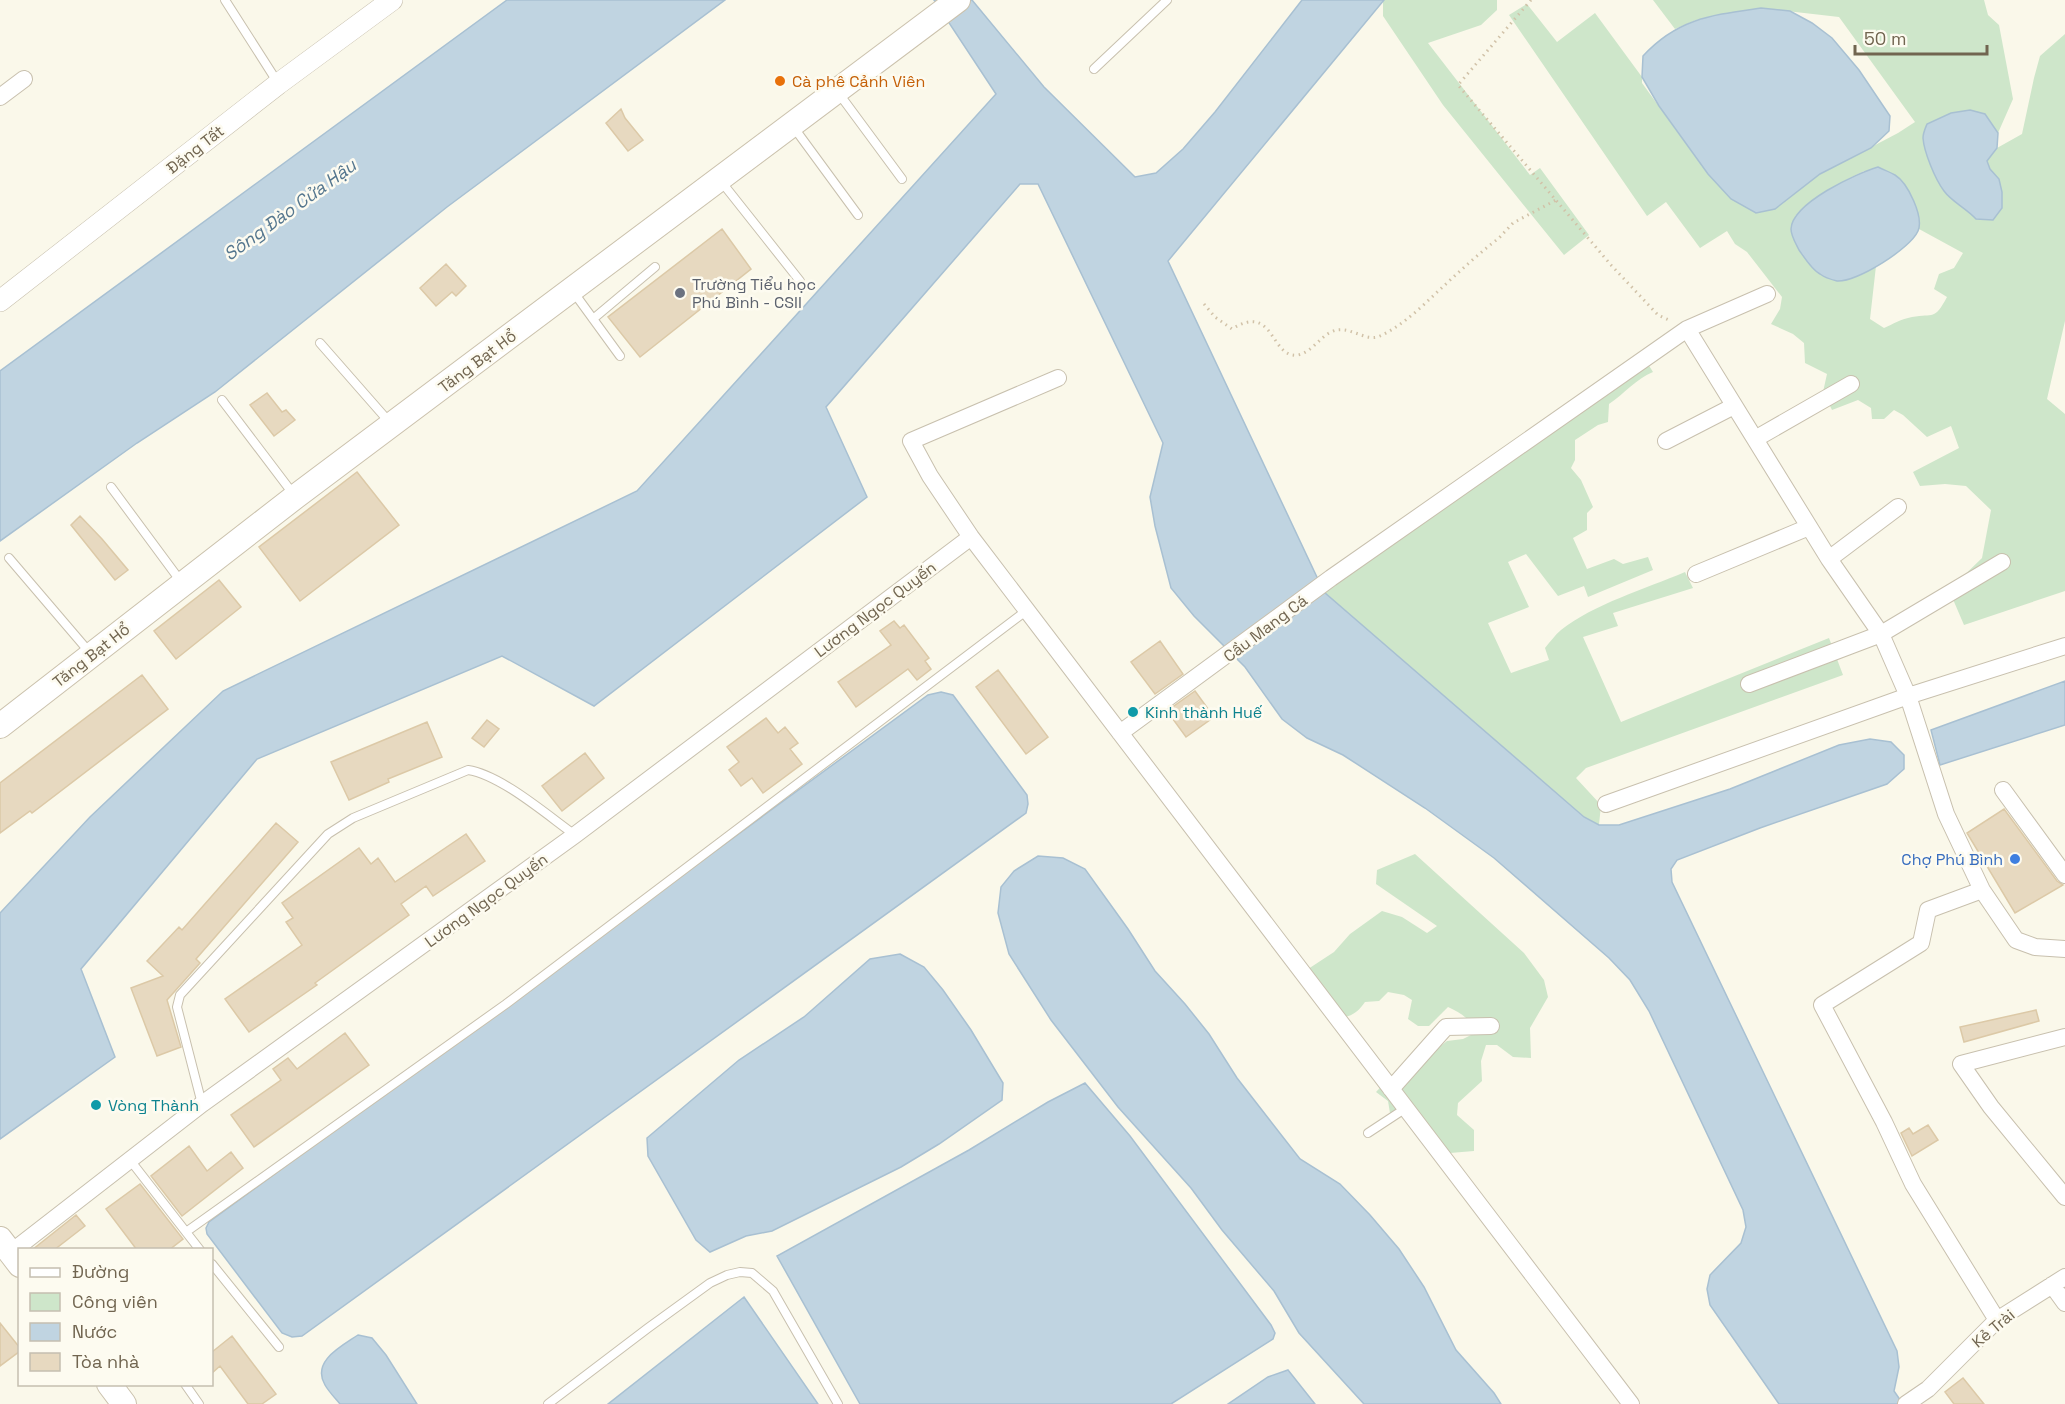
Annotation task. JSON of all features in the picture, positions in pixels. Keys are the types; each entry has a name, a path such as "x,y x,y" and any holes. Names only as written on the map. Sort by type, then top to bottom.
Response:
{"main road":[{"name":"Tăng Bạt Hổ","path":"0,726 295,497 958,0"},
{"path":"110,1386 124,1404"}],"street":[{"name":"Đặng Tất","path":"0,301 278,84 392,0"},
{"path":"0,97 24,79"},
{"name":"Cầu Mang Cá","path":"1120,733 1331,578 1687,329 1767,294"},
{"path":"1687,329 1829,559 1881,634 1908,696 1946,814 1982,890 2016,940 2035,947 2065,949"},
{"path":"1058,378 912,441 930,476 970,537 1631,1404"},
{"path":"1755,439 1851,384"},
{"path":"1665,441 1734,406"},
{"path":"1829,559 1898,507"},
{"path":"1696,574 1809,527"},
{"name":"Lương Ngọc Quyến","path":"7,1254 202,1104 575,835 970,537"},
{"path":"1749,684 1881,634 2002,562"},
{"path":"1606,804 1908,696 2065,646"},
{"path":"2003,790 2065,875"},
{"path":"1982,890 1928,910 1921,943 1822,1005 1884,1122 1913,1184 1997,1320"},
{"path":"1391,1089 1446,1027 1491,1026"},
{"path":"2065,1037 1961,1064 1991,1107 2065,1197"},
{"path":"2059,1281 2065,1303"},
{"name":"Kẻ Trài","path":"1906,1404 1928,1389 1997,1320 2059,1281"}],"lane":[{"path":"225,0 278,84"},
{"path":"1094,69 1162,2"},
{"path":"837,91 902,179"},
{"path":"792,125 858,215"},
{"path":"719,179 800,281"},
{"path":"592,319 656,267"},
{"path":"572,290 620,356"},
{"path":"320,343 392,425"},
{"path":"222,400 295,497"},
{"path":"111,487 182,583"},
{"path":"9,558 92,655"},
{"path":"186,1232 506,1004 1026,610"},
{"path":"202,1104 177,1007 180,995 328,834 353,818 468,770 482,772 504,785 575,835"},
{"path":"1368,1133 1406,1108"},
{"path":"130,1160 198,1248"},
{"path":"213,1264 279,1347"},
{"path":"548,1404 710,1283 740,1272 752,1273 773,1291 838,1404"},
{"path":"186,1386 199,1404"}],"path":[{"path":"1531,0 1458,85 1611,265 1658,315 1687,329"},
{"path":"1204,304 1215,317 1232,329 1245,321 1254,321 1264,325 1279,345 1288,353 1297,355 1308,350 1332,331 1355,331 1376,338 1399,327 1499,238 1513,222 1556,200"}],"green space":[{"path":"1383,0 1497,0 1497,10 1481,25 1428,43 1530,175 1540,168 1589,235 1564,255 1443,105 1383,16"},
{"path":"1653,0 1984,0 1988,15 1999,25 2013,99 1998,133 1985,114 1927,154 1943,190 1967,209 1999,179 1990,169 1987,161 1997,148 2022,134 2040,56 2065,34 2065,321 2047,399 2065,414 2065,591 1964,625 1949,590 1982,558 1991,510 1966,486 1945,484 1920,486 1913,472 1959,448 1951,426 1927,437 1903,415 1894,410 1884,419 1872,419 1871,408 1858,400 1832,410 1823,392 1827,374 1805,363 1804,343 1793,334 1771,324 1780,309 1782,297 1747,252 1735,244 1727,231 1700,248 1666,202 1647,216 1509,15 1527,4 1557,42 1595,13 1708,174 1775,209 1820,174 1915,122 1839,17 1761,8 1696,20 1675,29","holes":["1864,171 1919,216 1919,229 1963,253 1954,268 1939,274 1934,289 1947,297 1936,313 1901,320 1884,328 1870,319 1876,266 1859,276 1795,216 1828,191"]},
{"path":"1646,361 1653,372 1641,378 1609,404 1608,422 1598,425 1575,440 1575,460 1571,468 1581,480 1593,507 1587,513 1587,530 1573,538 1587,569 1614,559 1623,564 1648,557 1653,570 1588,597 1584,586 1558,596 1526,554 1508,562 1529,607 1488,623 1511,673 1549,660 1545,648 1559,632 1589,612 1685,572 1693,588 1613,613 1618,626 1583,637 1621,722 1829,638 1843,675 1586,768 1576,778 1601,805 1599,825 1584,817 1324,592"},
{"path":"1415,854 1524,953 1544,980 1548,997 1530,1028 1531,1058 1513,1057 1497,1045 1486,1045 1481,1061 1482,1081 1458,1103 1457,1115 1474,1130 1474,1151 1450,1153 1432,1136 1415,1135 1413,1117 1390,1113 1388,1101 1376,1092 1392,1075 1433,1052 1447,1041 1463,1039 1475,1033 1468,1020 1448,1007 1429,1026 1418,1026 1408,1019 1412,1000 1404,995 1388,992 1379,1001 1365,1002 1353,1014 1339,1018 1326,1018 1302,973 1334,952 1350,934 1382,911 1402,917 1427,933 1437,926 1376,884 1377,870"}],"water":[{"name":"Sông Đào Cửa Hậu","path":"507,0 725,0 447,207 215,392 137,443 0,541 0,371"},
{"path":"934,0 972,0 1044,87 1135,177 1156,173 1183,149 1215,112 1302,0 1384,0 1168,261 1324,592 1584,817 1599,825 1619,825 1730,789 1839,745 1870,739 1891,742 1904,755 1904,769 1887,784 1760,828 1677,860 1671,869 1672,882 1897,1351 1899,1367 1894,1391 1903,1404 1779,1404 1710,1305 1707,1289 1710,1275 1741,1243 1746,1227 1743,1210 1649,1011 1630,980 1609,958 1494,858 1425,808 1343,755 1307,738 1282,719 1245,667 1194,616 1171,588 1150,497 1163,443 1038,184 1020,184 826,407 867,497 594,706 502,656 257,759 81,969 115,1057 0,1139 0,913 90,817 223,691 637,491 996,94"},
{"path":"1761,8 1790,11 1812,23 1832,38 1859,70 1890,116 1889,131 1871,148 1820,174 1775,209 1756,213 1731,199 1708,174 1659,106 1642,77 1643,56 1669,33 1697,20"},
{"path":"1970,110 1985,114 1998,133 1997,148 1987,161 1990,169 1999,179 2002,192 2002,208 1993,220 1976,219 1947,195 1934,173 1924,144 1923,134 1927,124 1951,113"},
{"path":"1878,167 1900,179 1910,193 1919,217 1918,231 1905,247 1882,263 1857,276 1837,281 1824,276 1811,266 1796,245 1791,232 1794,219 1802,209 1827,190"},
{"path":"2065,681 2065,725 1940,765 1931,730"},
{"path":"941,692 953,695 1027,795 1026,813 302,1336 292,1337 282,1333 207,1234 206,1228 209,1222 928,695"},
{"path":"1038,856 1063,858 1085,869 1155,971 1209,1034 1237,1078 1300,1159 1340,1184 1399,1249 1424,1287 1456,1350 1501,1404 1364,1404 1299,1333 1274,1291 1222,1230 1191,1188 1118,1107 1051,1020 1009,954 998,913 1001,887 1014,871"},
{"path":"900,954 924,967 971,1030 1003,1083 1002,1100 939,1144 901,1167 772,1231 746,1236 710,1252 696,1240 648,1156 647,1138 739,1060 804,1017 870,959"},
{"path":"1085,1083 1130,1136 1271,1325 1275,1333 1273,1339 1171,1404 860,1404 777,1256"},
{"path":"744,1297 818,1404 608,1404"},
{"path":"358,1335 372,1338 386,1355 417,1404 340,1404 332,1395 322,1376 325,1362 337,1349"},
{"path":"1288,1370 1315,1404 1228,1404 1268,1377"}],"building":[{"path":"621,109 625,118 643,140 628,151 606,123"},
{"name":"Trường Tiểu học Phú Bình - CSII","path":"722,229 751,269 640,357 608,317"},
{"path":"446,264 466,286 456,296 452,292 436,306 420,288"},
{"path":"267,393 282,412 286,410 295,420 274,436 250,405"},
{"path":"357,472 399,525 300,601 259,547"},
{"path":"80,516 128,570 115,580 71,525"},
{"path":"219,580 241,607 176,659 154,631"},
{"path":"894,621 900,628 904,625 929,658 925,661 931,669 917,680 908,669 856,707 838,682 891,645 880,631"},
{"path":"1160,641 1183,674 1155,694 1131,662"},
{"path":"998,670 1048,737 1026,754 976,687"},
{"path":"142,675 168,709 32,813 30,811 0,833 0,783"},
{"path":"1195,691 1214,717 1186,737 1167,711"},
{"path":"766,718 778,733 785,727 798,743 790,749 802,764 763,793 752,778 741,786 729,770 739,762 727,747"},
{"path":"487,720 499,729 484,747 472,738"},
{"path":"427,722 442,757 388,779 389,782 349,800 331,762"},
{"path":"585,753 604,778 562,811 542,786"},
{"name":"Chợ Phú Bình","path":"2004,809 2057,881 2063,885 2015,913 1967,833"},
{"path":"276,823 298,842 196,959 200,963 167,1000 181,1047 157,1056 131,988 163,976 147,961 179,927 182,930"},
{"path":"466,834 485,861 433,896 426,886 401,904 409,915 315,983 317,985 249,1032 225,999 302,945 286,922 293,918 282,903 359,848 371,864 378,858 395,882"},
{"path":"2036,1010 2039,1021 1964,1042 1960,1027"},
{"path":"345,1033 369,1065 254,1147 231,1115 281,1080 273,1069 288,1058 297,1069"},
{"path":"1928,1125 1938,1140 1912,1156 1901,1133 1909,1128 1913,1134"},
{"path":"189,1146 207,1171 231,1152 243,1168 182,1216 151,1176"},
{"path":"140,1184 183,1239 172,1248 135,1248 106,1209"},
{"path":"76,1215 85,1226 57,1248 35,1248"},
{"path":"0,1323 18,1346 18,1352 0,1366"},
{"path":"232,1336 276,1394 262,1404 248,1404 220,1366 213,1372 213,1351"},
{"path":"1963,1378 1984,1404 1954,1404 1945,1392"}],"place":[{"name":"Cà phê Cảnh Viên","path":"780,81"},
{"name":"Trường Tiểu học Phú Bình - CSII","path":"680,293"},
{"name":"Kinh thành Huế","path":"1133,712"},
{"name":"Chợ Phú Bình","path":"2015,859"},
{"name":"Vòng Thành","path":"96,1105"}]}
